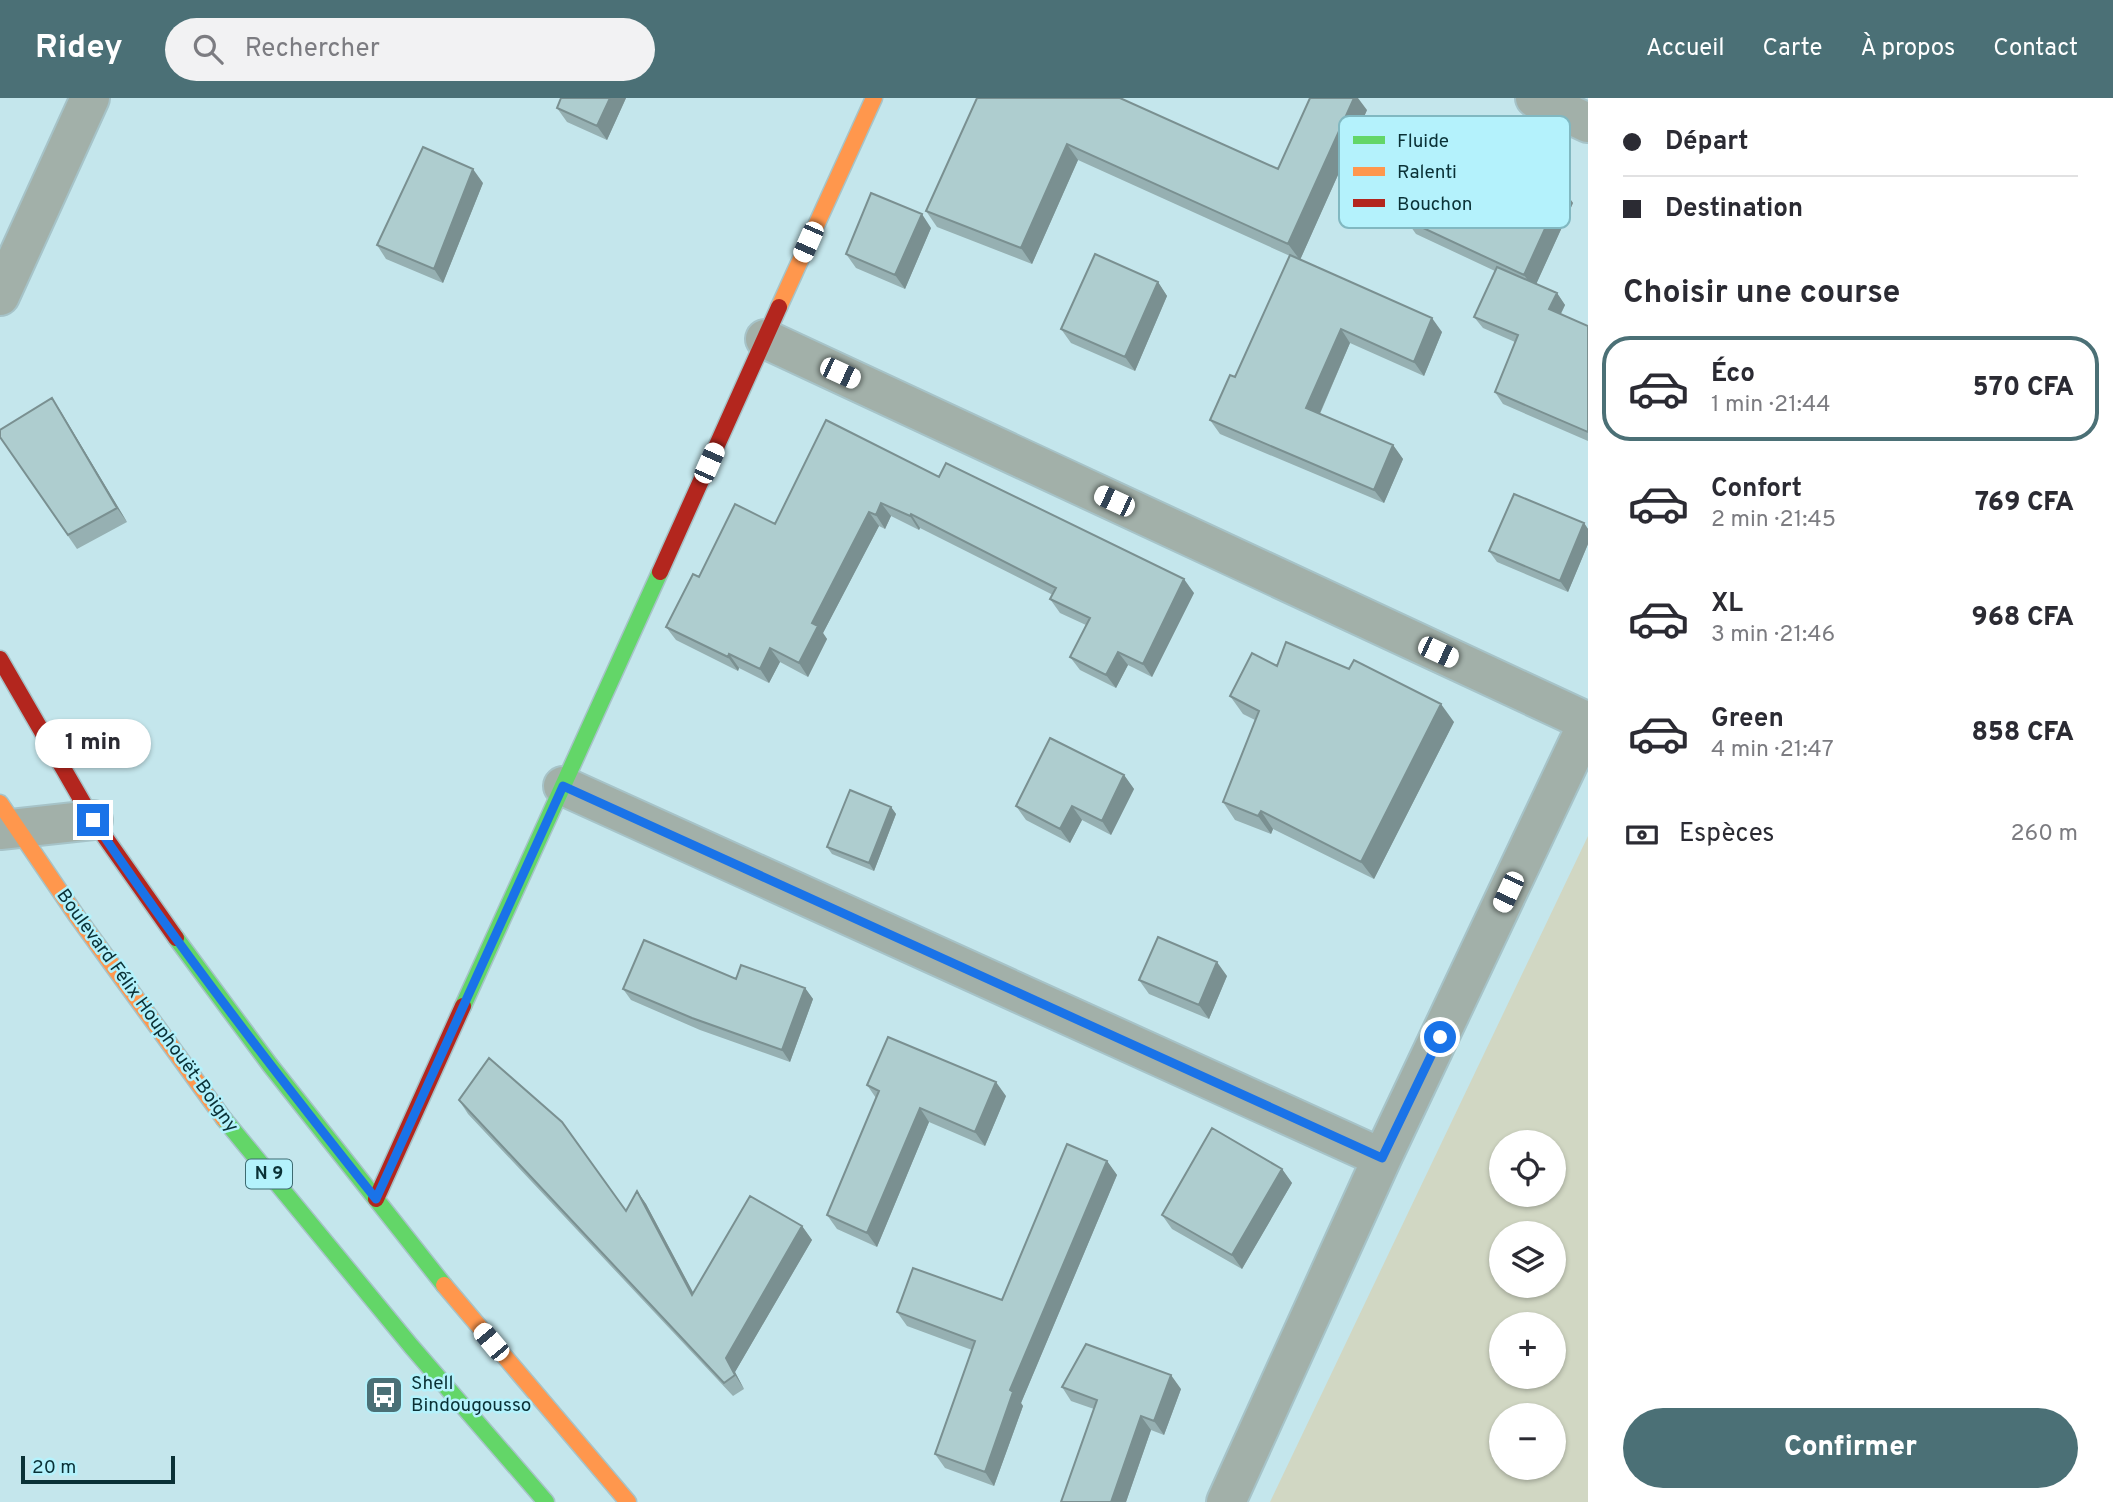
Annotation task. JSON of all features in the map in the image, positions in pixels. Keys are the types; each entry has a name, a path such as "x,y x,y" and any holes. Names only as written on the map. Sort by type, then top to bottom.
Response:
{"main road":[{"path":"376,1199 874,98"},
{"path":"0,659 93,820 137,885 270,1065 483,1332 628,1502"},
{"name":"Boulevard Félix Houphouët-Boigny","path":"5,821 222,1117 411,1346 546,1502"}],"street":[{"path":"0,296 90,98"},
{"path":"1535,98 1588,123"},
{"path":"765,339 1588,722 1382,1158 1226,1502"},
{"path":"563,786 1382,1158"},
{"path":"5,821 93,820"}],"green space":[{"path":"1588,836 1588,1502 1270,1502"}],"building":[{"path":"561,98 610,98 597,126 557,108"},
{"path":"977,98 1120,98 1278,169 1310,98 1354,98 1346,116 1339,116 1339,131 1288,244 1067,144 1021,248 926,211"},
{"path":"423,147 473,169 434,269 377,245"},
{"path":"871,193 922,214 895,275 846,254"},
{"path":"1423,228 1545,228 1524,275"},
{"path":"1095,254 1158,282 1125,357 1061,329"},
{"path":"1290,255 1432,318 1414,362 1341,329 1306,408 1393,445 1374,490 1210,420 1230,375 1235,377"},
{"path":"1497,267 1557,293 1549,309 1588,326 1588,432 1495,392 1518,335 1474,317"},
{"path":"52,398 117,508 68,535 0,437 0,430"},
{"path":"826,420 939,477 946,463 1184,579 1143,664 1118,652 1106,675 1070,657 1090,618 1050,599 1056,588 911,514 910,516 881,503 876,515 869,512 812,623 818,626 799,663 770,648 760,669 666,627 693,574 699,577 735,504 775,524"},
{"path":"1514,494 1584,523 1560,581 1489,551"},
{"path":"1286,642 1349,669 1354,660 1441,704 1361,862 1261,811 1258,816 1223,802 1259,711 1230,696 1252,653 1277,666"},
{"path":"1050,738 1124,775 1102,821 1072,806 1060,829 1016,806"},
{"path":"850,790 891,807 869,863 827,847"},
{"path":"1158,937 1217,962 1199,1005 1139,980"},
{"path":"644,940 736,979 741,965 805,988 782,1050 692,1018 623,989"},
{"path":"888,1037 996,1082 975,1132 920,1108 867,1233 827,1215 879,1091 867,1085"},
{"path":"489,1058 562,1122 626,1211 637,1191 692,1295 750,1196 802,1226 726,1358 735,1375 724,1383 459,1100"},
{"path":"1212,1128 1282,1169 1232,1255 1162,1215"},
{"path":"1067,1144 1107,1161 1010,1390 1013,1392 985,1472 935,1454 975,1341 897,1312 913,1268 1002,1300"},
{"path":"1086,1344 1171,1375 1154,1421 1141,1416 1111,1502 1061,1502 1097,1400 1062,1387"}],"traffic: fast":[{"path":"463,1006 660,572"},
{"path":"176,938 270,1065 444,1285"},
{"path":"224,1119 411,1346 546,1502"}],"traffic: slow":[{"path":"779,307 874,98"},
{"path":"0,803 76,915 224,1119"},
{"path":"444,1285 628,1502"}],"traffic: jam":[{"path":"660,572 779,307"},
{"path":"0,659 93,820 176,938"},
{"path":"376,1199 463,1006"}],"place":[{"name":"Shell Bindougousso","path":"384,1395"}],"route":[{"path":"93,820 137,885 270,1065 376,1199 563,786 1382,1158 1440,1037"}]}
